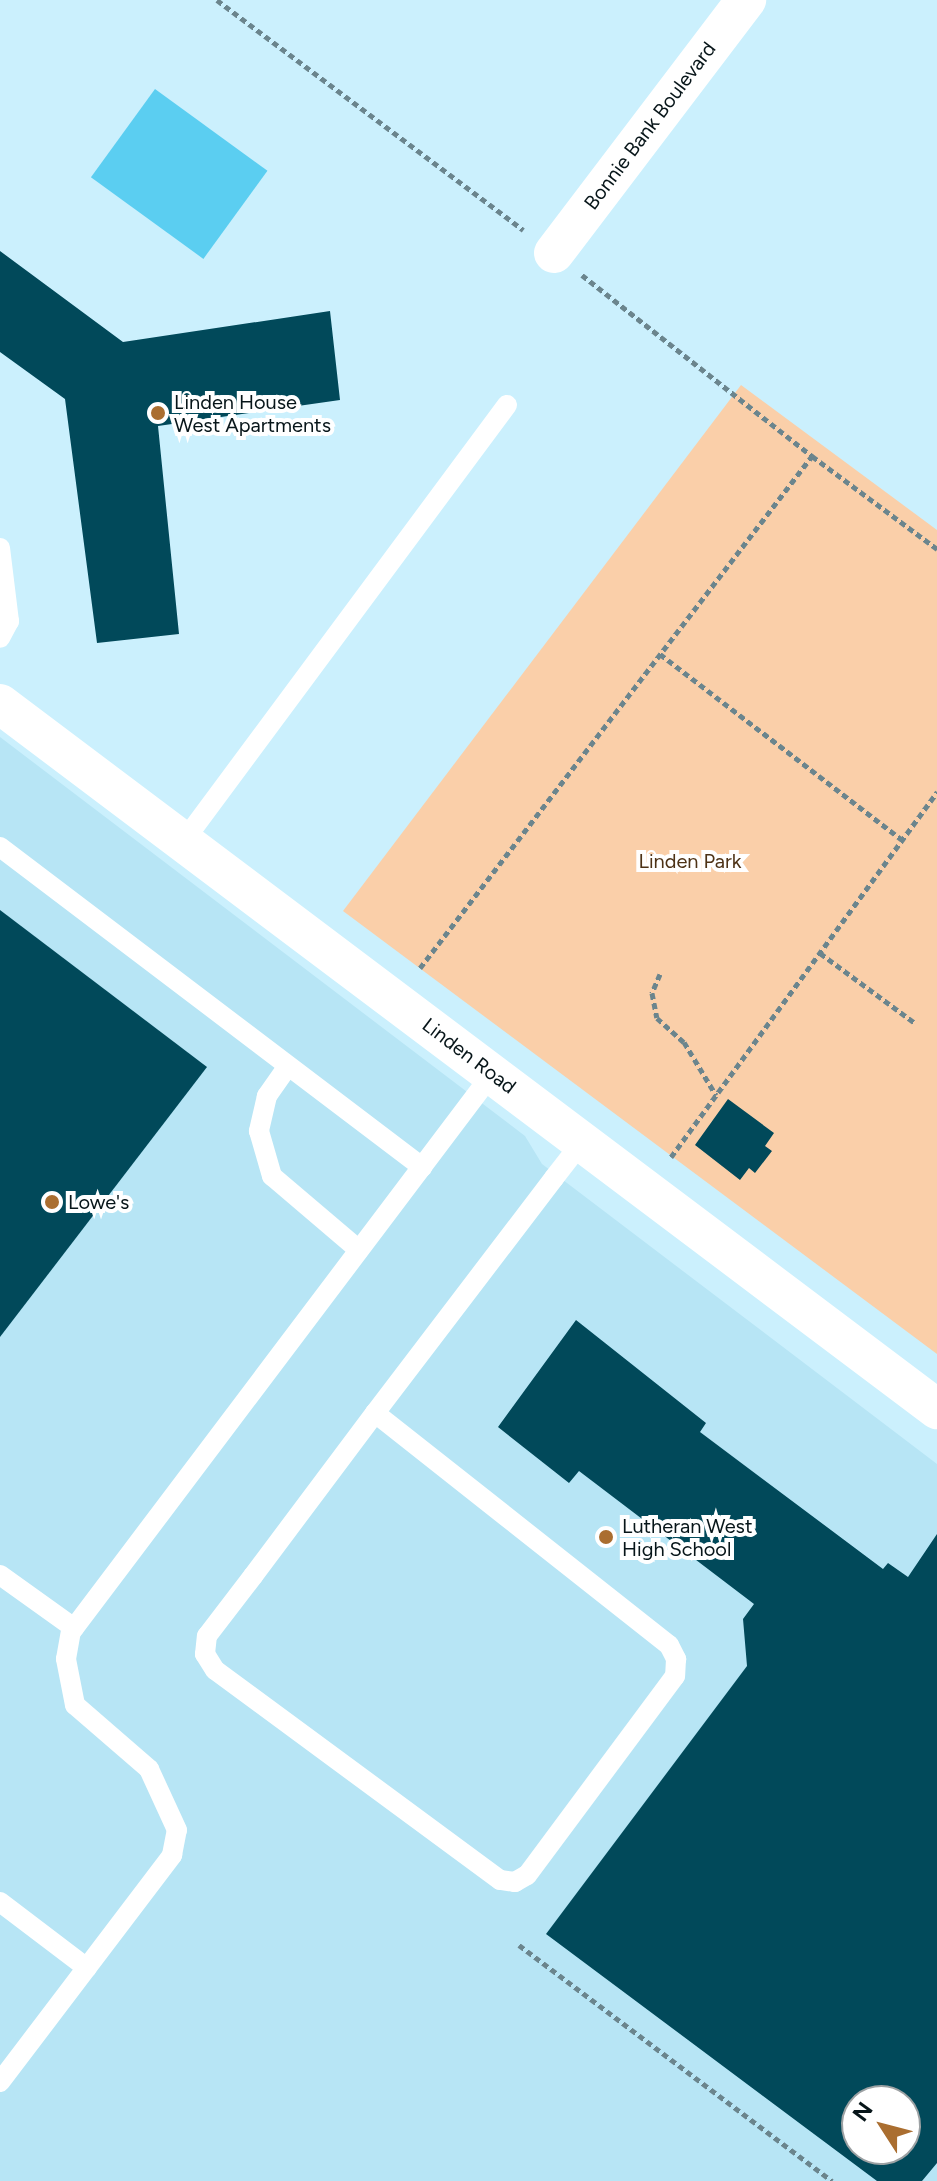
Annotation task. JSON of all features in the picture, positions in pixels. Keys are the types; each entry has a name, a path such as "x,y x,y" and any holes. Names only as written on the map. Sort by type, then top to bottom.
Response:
{"street":[{"name":"Bonnie Bank Boulevard","path":"554,253 746,0"},
{"name":"Linden Road","path":"0,704 937,1409"}],"lane":[{"path":"183,842 507,405"},
{"path":"0,548 9,621 0,638"},
{"path":"0,847 422,1167"},
{"path":"288,1066 267,1096 259,1131 272,1176 359,1250"},
{"path":"0,2082 172,1855 177,1830 149,1769 75,1705 66,1659 74,1628 492,1074"},
{"path":"375,1413 669,1645 676,1659 675,1676 527,1875 515,1882 500,1880 215,1670 205,1654 207,1636 375,1413 582,1142"},
{"path":"0,1575 74,1628"},
{"path":"0,1902 87,1968"}],"path":[{"path":"217,0 554,253 812,456 937,549"},
{"path":"420,968 812,456"},
{"path":"660,654 902,840"},
{"path":"671,1157 937,792"},
{"path":"820,953 915,1023"},
{"path":"660,974 652,993 657,1018 684,1042 716,1095"},
{"path":"519,1945 832,2181"}],"shaded area":[{"path":"0,737 525,1136 542,1164 937,1464 937,2181 0,2181"}],"green space":[{"name":"Linden Park","path":"741,385 937,530 937,1354 343,911"}],"water":[{"path":"155,89 267,171 203,259 91,177"}],"building":[{"name":"Linden House West Apartments","path":"0,251 123,342 330,311 340,400 158,426 179,634 97,643 65,399 0,352"},
{"name":"Lowe's","path":"0,910 207,1067 0,1337"},
{"path":"728,1099 774,1133 765,1146 772,1151 755,1173 749,1168 740,1180 695,1145"},
{"name":"Lutheran West High School","path":"576,1320 706,1423 700,1432 883,1569 888,1563 908,1577 937,1534 937,2163 922,2181 877,2181 856,2165 921,2165 921,2085 841,2085 841,2154 546,1934 747,1666 743,1619 754,1604 579,1471 569,1483 498,1427"}],"place":[{"name":"Linden House West Apartments","path":"158,413"},
{"name":"Lowe's","path":"52,1202"},
{"name":"Lutheran West High School","path":"606,1537"}]}
